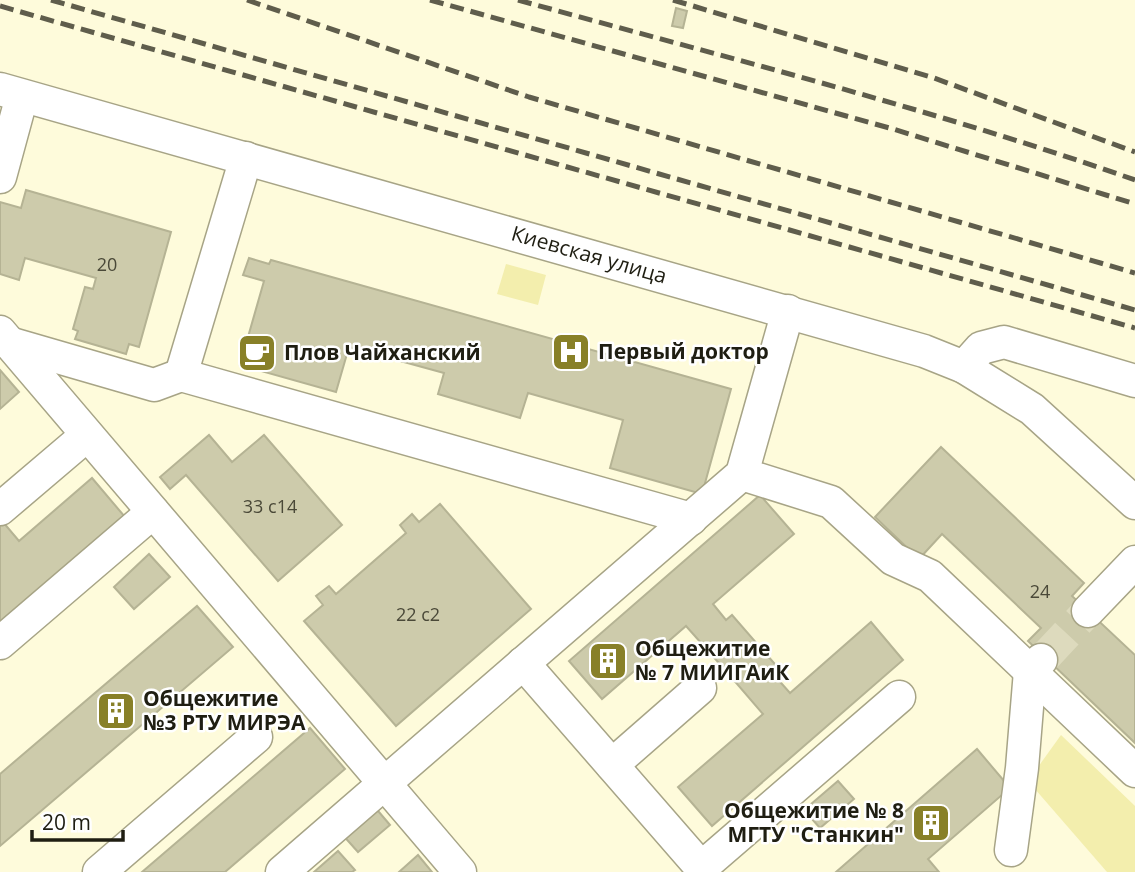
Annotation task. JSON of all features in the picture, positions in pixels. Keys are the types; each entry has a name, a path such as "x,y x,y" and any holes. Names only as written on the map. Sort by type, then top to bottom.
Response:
{"street":[{"name":"Киевская улица","path":"11,93 924,351 964,367 1031,409 1135,503"},
{"path":"0,177 11,93"},
{"path":"181,375 246,158"},
{"path":"282,872 742,474 789,311"},
{"path":"5,337 154,385 181,375 691,519"},
{"path":"5,337 460,872"},
{"path":"964,367 981,348 1004,342 1135,381"},
{"path":"0,509 87,435"},
{"path":"742,474 831,502 893,559 930,576 1037,664 1135,771"},
{"path":"0,643 153,512"},
{"path":"1088,611 1135,562"},
{"path":"523,663 703,870 899,697"},
{"path":"1011,850 1037,664"},
{"path":"612,765 701,688"},
{"path":"99,872 257,737"}],"shaded area":[{"path":"506,264 546,275 538,305 497,294"},
{"path":"1061,735 1135,806 1135,872 1107,872 1028,781"}],"building":[{"path":"676,8 687,11 683,28 672,26"},
{"path":"26,190 171,232 139,347 129,344 126,354 75,339 78,331 73,329 85,287 93,289 96,278 25,258 19,280 0,274 0,202 21,208"},
{"path":"249,258 269,264 271,260 731,389 702,494 610,468 623,420 528,393 520,418 438,394 444,373 349,347 336,392 240,365 264,281 243,275"},
{"path":"0,370 19,392 0,409"},
{"path":"209,435 232,462 264,435 342,525 278,581 186,475 170,489 160,477"},
{"path":"941,447 1084,583 1072,596 1135,655 1135,743 1028,641 1041,628 942,534 919,559 875,517"},
{"path":"92,478 125,517 0,624 0,525 3,522 19,541"},
{"name":"Общежитие № 7 МИИГАиК","path":"760,495 794,534 713,604 726,620 732,615 780,670 774,675 790,693 871,622 903,660 712,826 678,787 763,714 726,671 686,626 602,699 569,661"},
{"path":"440,504 531,609 396,726 304,621 323,605 316,596 329,586 336,594 406,533 400,525 412,514 419,522"},
{"path":"149,554 170,577 134,609 114,587"},
{"name":"Общежитие №3 РТУ МИРЭА","path":"197,606 233,647 0,846 0,774"},
{"path":"310,728 345,769 225,872 142,872"},
{"name":"Общежитие № 8 МГТУ \"Станкин\"","path":"977,749 1010,788 928,859 939,872 836,872"},
{"path":"838,781 854,799 820,828 804,810"},
{"path":"373,805 390,825 358,852 341,833"},
{"path":"338,851 355,870 314,872"},
{"path":"418,855 432,872 399,872"}],"tunnel":[{"path":"1045,657 1088,611"}],"railway":[{"path":"51,0 1135,310"},
{"path":"247,0 529,97 1135,273"},
{"path":"430,0 893,129 1135,204"},
{"path":"518,0 905,107 1135,180"},
{"path":"673,0 934,78 1135,152"},
{"path":"0,6 1135,328"}],"place":[{"name":"Первый доктор","path":"571,352"},
{"name":"Плов Чайханский","path":"257,353"},
{"name":"Общежитие № 7 МИИГАиК","path":"608,661"},
{"name":"Общежитие №3 РТУ МИРЭА","path":"116,711"},
{"name":"Общежитие № 8 МГТУ \"Станкин\"","path":"931,823"}]}
